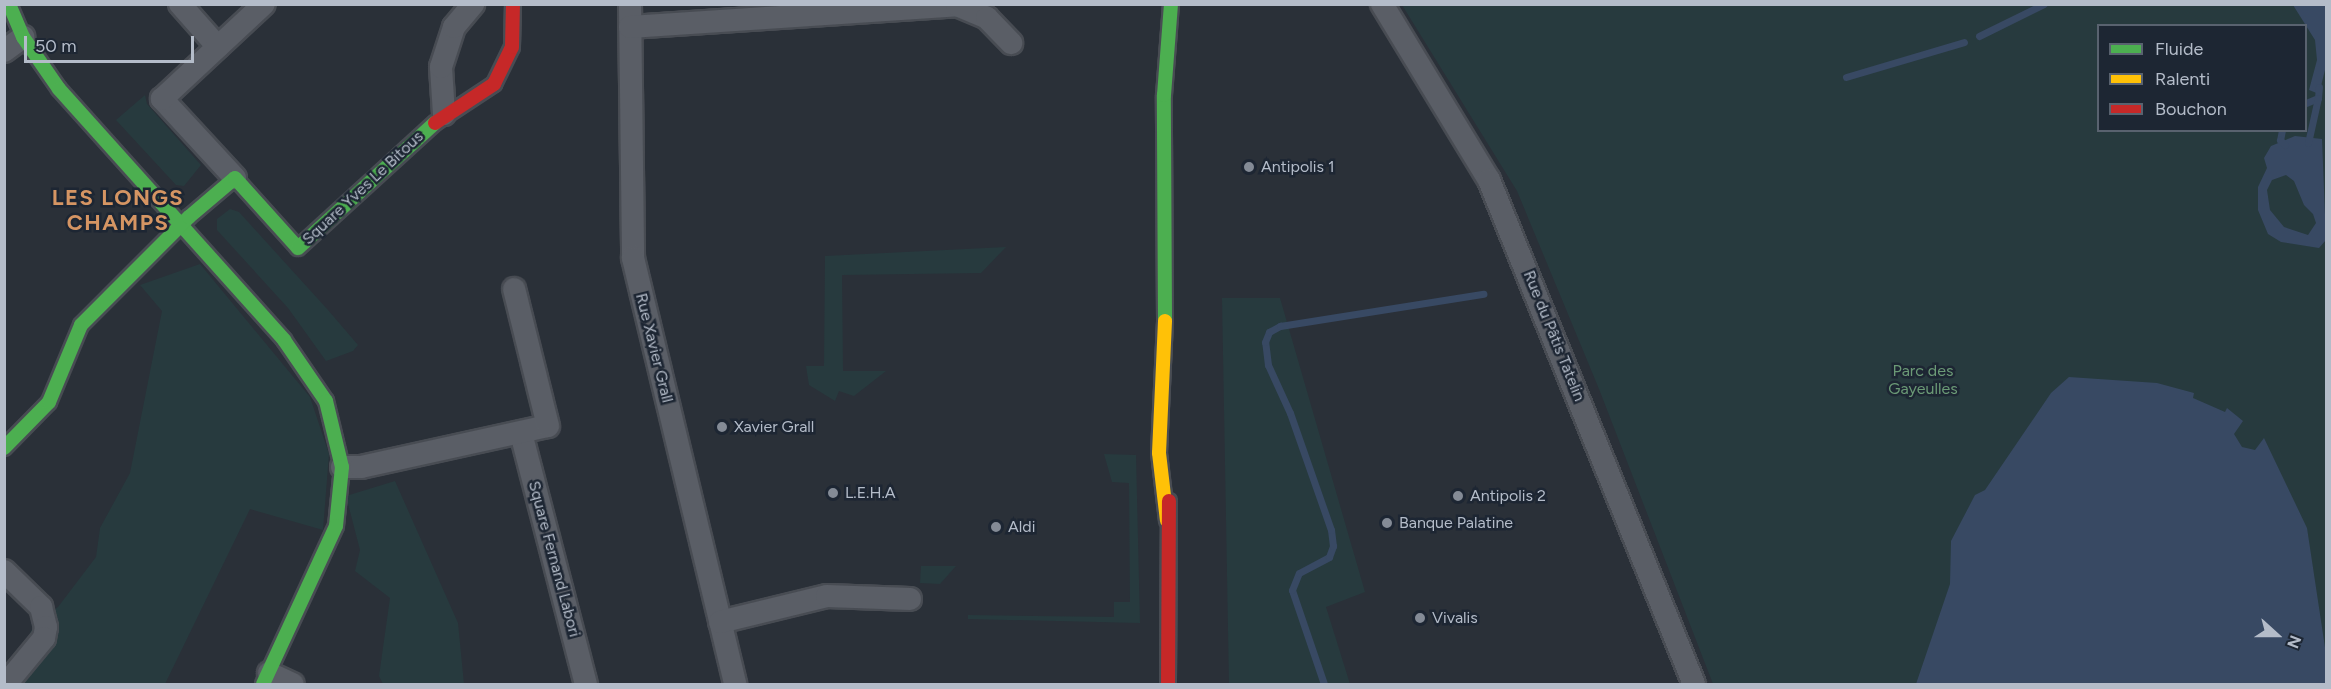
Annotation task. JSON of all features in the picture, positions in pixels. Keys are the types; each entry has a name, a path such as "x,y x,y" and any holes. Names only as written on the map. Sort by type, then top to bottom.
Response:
{"street":[{"path":"9,4 23,37 59,89 311,374 326,401 342,467 336,526 329,548 266,679 293,684"},
{"path":"180,4 218,47"},
{"name":"Square Yves Le Bitous","path":"264,4 162,99 298,248 444,114 472,101 494,84 512,47 513,4"},
{"path":"444,114 441,67 454,27 473,4"},
{"path":"1156,4 1164,95"},
{"path":"1168,684 1167,521 1159,453 1165,371 1164,95 1171,4"},
{"name":"Rue du Pâtis Tatelin","path":"1382,4 1489,180 1694,684"},
{"path":"630,16 957,5 987,18 1011,43"},
{"name":"Rue Xavier Grall","path":"630,16 633,258 735,684"},
{"path":"4,51 23,37"},
{"path":"4,448 49,402 81,325 180,225 235,178"},
{"path":"342,467 361,467 548,426 514,289"},
{"name":"Square Fernand Labori","path":"521,433 586,684"},
{"path":"4,571 41,608 46,627 44,638 6,684"},
{"path":"720,622 827,596 910,599"}],"green space":[{"name":"Parc des Gayeulles","path":"1402,5 2326,5 2326,684 1713,684 1599,389 1517,191"},
{"path":"145,95 147,104 201,165 184,186 176,185 116,120"},
{"path":"230,209 239,212 328,310 358,345 353,351 326,361 288,308 217,230 217,219"},
{"path":"1006,247 981,273 842,275 843,371 886,371 854,396 839,391 835,401 809,385 806,366 824,366 825,256"},
{"path":"200,264 310,397 329,454 323,530 250,509 165,684 5,684 34,625 58,607 96,557 100,528 130,473 162,311 140,285"},
{"path":"1222,298 1280,298 1365,592 1326,607 1350,684 1229,684"},
{"path":"1104,454 1136,455 1140,623 968,619 968,615 1114,617 1114,602 1130,602 1129,483 1112,482"},
{"path":"395,481 458,623 464,684 383,684 379,676 390,598 355,571 360,550 346,496"},
{"path":"921,566 956,566 940,584 920,583"}],"water":[{"path":"2293,5 2326,5 2325,70 2319,94 2309,90 2317,60 2315,40"},
{"path":"2295,136 2322,139 2326,240 2319,248 2281,242 2268,234 2258,210 2258,187 2267,168 2264,158 2271,146","holes":["2286,175 2294,181 2304,205 2313,214 2316,223 2308,235 2284,227 2270,210 2267,190 2272,180"]},
{"path":"2069,377 2157,383 2194,393 2193,398 2225,412 2227,408 2243,421 2234,434 2242,447 2255,450 2264,438 2307,528 2326,654 2326,684 1916,684 1950,584 1951,541 1975,495 1985,490 2051,393"}],"waterway":[{"path":"1979,36 2044,4"},
{"path":"1846,77 1964,42"},
{"path":"2307,103 2318,98 2319,87"},
{"path":"2308,143 2318,98"},
{"path":"2282,132 2280,140 2285,145"},
{"path":"1324,684 1292,590 1299,573 1329,557 1333,546 1331,530 1290,413 1268,365 1265,342 1269,332 1280,326 1483,294"}],"traffic: fast":[{"path":"9,4 23,37 59,89 284,340 326,401 342,467 336,526 263,684"},
{"path":"1165,321 1164,95 1171,4"},
{"path":"4,448 49,402 81,325 189,217 235,178 298,248 435,123"}],"traffic: slow":[{"path":"1165,321 1159,453 1167,521"}],"traffic: jam":[{"path":"435,123 494,84 512,47 513,4"},
{"path":"1168,684 1169,501"}],"place":[{"name":"Antipolis 1","path":"1249,167"},
{"name":"Xavier Grall","path":"722,427"},
{"name":"L.E.H.A","path":"833,493"},
{"name":"Antipolis 2","path":"1458,496"},
{"name":"Banque Palatine","path":"1387,523"},
{"name":"Aldi","path":"996,527"},
{"name":"Vivalis","path":"1420,618"}],"district":[{"name":"LES LONGS CHAMPS","path":"118,210"}]}
